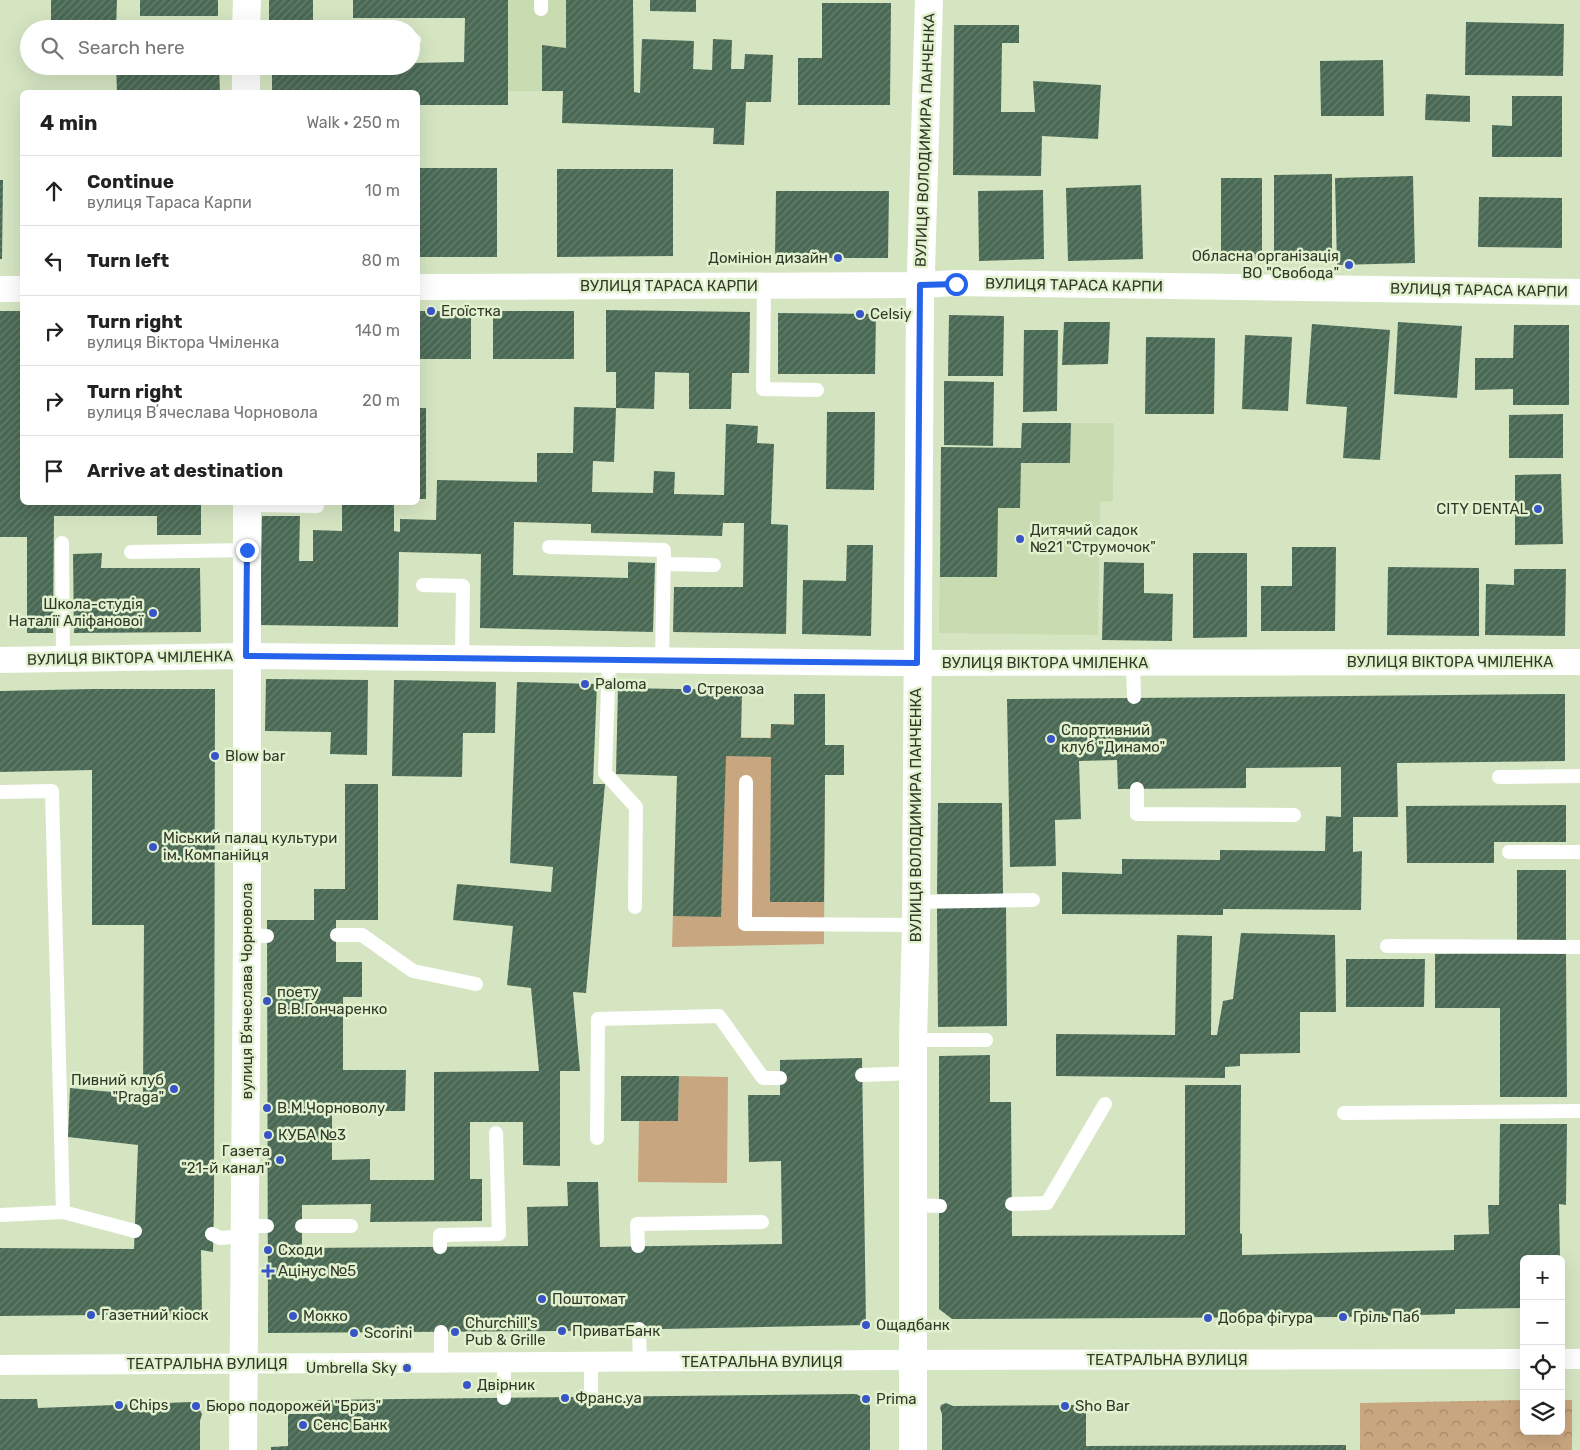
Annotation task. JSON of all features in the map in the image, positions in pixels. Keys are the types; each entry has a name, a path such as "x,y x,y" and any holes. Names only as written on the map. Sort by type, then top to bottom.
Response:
{"street":[{"path":"246,20 247,0"},
{"name":"ВУЛИЦЯ ВОЛОДИМИРА ПАНЧЕНКА","path":"913,1450 913,1040 916,913 920,285 929,0"},
{"path":"246,75 246,90"},
{"name":"ВУЛИЦЯ ТАРАСА КАРПИ","path":"420,287 956,284 1580,292"},
{"path":"0,289 20,289"},
{"name":"вулиця Вʼячеслава Чорновола","path":"243,1450 245,1364 253,1230 257,935 246,656 247,505"},
{"name":"ВУЛИЦЯ ВІКТОРА ЧМІЛЕНКА","path":"0,660 246,656 917,663 1580,662"},
{"name":"ТЕАТРАЛЬНА ВУЛИЦЯ","path":"0,1365 1520,1359"},
{"path":"1565,1359 1580,1359"}],"lane":[{"path":"764,285 762,389 817,390"},
{"path":"282,505 317,506"},
{"path":"62,543 63,659"},
{"path":"549,546 664,550 662,660"},
{"path":"132,552 247,550"},
{"path":"664,564 714,565"},
{"path":"423,585 463,586 462,658"},
{"path":"609,660 605,774 636,806 635,907"},
{"path":"1133,663 1134,697"},
{"path":"1499,777 1580,776"},
{"path":"746,782 745,924 916,913 1032,900"},
{"path":"1137,789 1138,814 1294,815"},
{"path":"0,792 52,791 63,1212"},
{"path":"1510,852 1580,852"},
{"path":"336,935 362,935 413,971 476,984"},
{"path":"1387,946 1580,947"},
{"path":"597,1138 598,1019 719,1016 763,1078 780,1078"},
{"path":"913,1040 986,1040"},
{"path":"862,1075 913,1073"},
{"path":"1012,1204 1047,1203 1105,1104"},
{"path":"1344,1113 1580,1110"},
{"path":"440,1247 440,1235 499,1234 496,1134"},
{"path":"913,1205 940,1206"},
{"path":"0,1215 63,1212 135,1231"},
{"path":"638,1246 637,1224 762,1222"},
{"path":"302,1226 351,1226"},
{"path":"212,1234 220,1238 253,1230"},
{"path":"639,1329 640,1362"},
{"path":"441,1332 441,1363"},
{"path":"591,1362 591,1397"},
{"path":"504,1363 504,1398"}],"shaded area":[{"path":"508,0 633,0 634,92 508,91"},
{"name":"Дитячий садок №21 \"Струмочок\"","path":"1071,423 1114,423 1113,501 1100,502 1098,635 939,633 941,447 1021,463 1070,463"}],"green space":[{"path":"794,694 825,694 825,745 844,745 825,775 824,944 672,947 677,776 726,737 770,738 771,724 794,724"},
{"path":"679,1076 728,1077 727,1183 638,1182 639,1121 678,1121"},
{"path":"1520,1400 1520,1435 1565,1435 1565,1400 1572,1400 1572,1450 1360,1450 1360,1403"}],"building":[{"path":"51,0 117,0 116,20 51,20"},
{"path":"140,0 218,0 218,16 140,16"},
{"path":"269,0 313,0 313,20 269,20"},
{"path":"353,0 508,0 508,105 420,105 420,90 272,90 272,75 420,75 420,63 464,62 465,18 353,18"},
{"path":"566,0 633,0 634,92 640,93 642,39 694,41 693,69 712,70 713,39 732,40 731,69 744,69 745,54 773,55 771,102 746,102 744,145 713,144 714,128 562,123 563,91 542,91 542,45 566,48"},
{"path":"650,0 696,0 696,12 650,11"},
{"path":"822,3 891,3 890,105 798,105 798,58 822,58"},
{"path":"1466,22 1564,24 1563,76 1465,75"},
{"path":"954,25 1019,25 1019,43 1002,43 1001,112 1035,112 1033,81 1101,85 1098,139 1042,136 1041,176 953,175"},
{"path":"1383,60 1384,116 1321,116 1320,61"},
{"path":"116,75 219,75 220,90 117,90"},
{"path":"1426,94 1470,96 1470,122 1425,120"},
{"path":"1512,96 1562,96 1562,157 1492,157 1492,125 1512,126"},
{"path":"420,168 497,168 497,257 420,257"},
{"path":"557,169 673,169 673,256 557,257"},
{"path":"1332,174 1332,257 1274,258 1274,175"},
{"path":"1413,176 1415,263 1337,265 1335,178"},
{"path":"1221,178 1262,178 1262,258 1221,258"},
{"path":"0,180 3,180 2,259 0,259"},
{"path":"1141,185 1143,259 1068,261 1066,188"},
{"path":"1043,190 1044,259 979,261 978,191"},
{"path":"776,191 889,191 888,258 775,258"},
{"path":"1479,197 1562,198 1562,248 1478,247"},
{"path":"606,310 750,312 749,373 732,373 731,409 689,409 689,373 655,372 654,409 616,408 616,372 606,372"},
{"path":"0,311 20,311 20,505 201,505 201,535 157,535 157,516 54,516 53,633 27,633 27,537 0,537"},
{"path":"420,311 471,311 471,359 420,359"},
{"path":"493,311 574,311 574,359 493,359"},
{"path":"778,313 876,314 875,374 778,374"},
{"path":"949,315 1004,316 1003,376 948,376"},
{"path":"1064,322 1110,322 1108,364 1062,365"},
{"path":"1398,322 1462,326 1457,398 1394,394"},
{"path":"1312,324 1390,330 1380,460 1343,458 1347,407 1306,404"},
{"path":"1514,325 1569,325 1569,405 1513,405 1513,389 1475,390 1475,358 1513,358"},
{"path":"1024,330 1058,330 1057,411 1023,412"},
{"path":"1245,335 1292,337 1288,411 1242,409"},
{"path":"1146,337 1215,338 1214,414 1145,414"},
{"path":"944,381 994,382 993,446 944,445"},
{"path":"574,407 616,408 614,462 593,461 592,492 653,493 654,471 675,472 674,494 724,495 726,424 758,426 757,443 774,444 771,524 788,525 786,634 673,632 674,587 743,587 744,523 723,523 722,536 591,533 591,524 514,522 513,575 628,578 628,562 655,563 653,632 480,628 481,554 399,552 398,627 260,625 262,516 300,516 299,561 313,561 313,530 342,531 342,505 394,505 394,531 400,532 400,519 436,520 437,480 537,482 537,453 573,453"},
{"path":"420,408 426,408 426,499 420,499"},
{"path":"827,412 875,412 874,490 826,489"},
{"path":"1563,414 1563,458 1509,458 1509,415"},
{"path":"1022,423 1071,423 1070,463 1021,463 1020,508 998,508 997,577 940,577 941,447 1021,448"},
{"name":"CITY DENTAL","path":"1561,474 1563,544 1515,545 1515,475"},
{"path":"847,545 873,545 871,636 802,634 803,580 846,581"},
{"path":"1292,547 1336,547 1335,631 1261,631 1261,586 1292,586"},
{"path":"102,553 101,568 200,568 201,632 74,633 73,554"},
{"path":"1193,553 1247,553 1247,637 1193,638"},
{"path":"1104,562 1144,563 1144,593 1173,594 1172,641 1102,640"},
{"path":"1388,567 1479,568 1479,636 1387,635"},
{"path":"1514,569 1566,569 1565,636 1485,635 1486,584 1514,585"},
{"path":"266,679 368,680 367,755 330,754 331,732 265,731"},
{"path":"394,680 496,682 495,733 463,733 462,777 392,776"},
{"path":"517,682 597,684 593,784 605,784 586,993 573,992 580,1071 560,1071 560,1166 523,1165 523,1122 470,1122 470,1179 482,1179 482,1221 370,1222 371,1204 302,1205 302,1248 528,1246 527,1207 568,1206 567,1182 598,1182 600,1247 782,1244 781,1161 749,1162 748,1095 780,1095 780,1060 862,1058 866,1325 562,1331 268,1333 267,920 314,920 314,889 345,889 345,784 378,784 378,920 336,920 336,962 362,962 362,997 343,997 343,1070 406,1070 405,1111 332,1111 332,1160 370,1159 370,1180 434,1180 434,1072 539,1071 531,988 507,985 513,926 453,920 457,884 551,892 553,867 510,863"},
{"path":"618,688 742,690 741,738 771,738 771,724 794,725 794,694 825,694 825,745 844,745 844,775 825,775 824,902 770,902 771,757 726,756 721,917 673,916 677,776 616,774"},
{"path":"215,689 214,1205 213,1252 201,1250 202,1314 0,1316 0,1248 134,1249 138,1145 68,1137 70,1088 143,1095 144,925 92,925 92,770 0,772 0,691"},
{"path":"1565,694 1565,761 1397,763 1398,817 1353,817 1353,852 1362,851 1361,910 1223,909 1223,915 1062,914 1062,872 1122,874 1122,859 1220,860 1220,850 1325,851 1326,816 1341,817 1341,767 1246,768 1246,788 1118,789 1117,760 1079,761 1081,819 1055,820 1056,866 1010,867 1007,699"},
{"path":"938,803 1002,803 1003,894 937,894"},
{"path":"1566,805 1566,842 1494,842 1494,863 1407,863 1406,806"},
{"path":"1517,870 1566,870 1566,941 1517,941"},
{"path":"1006,907 1007,1026 938,1027 937,908"},
{"path":"1241,933 1335,935 1336,1012 1300,1012 1300,1053 1240,1054 1240,1066 1225,1067 1225,1078 1056,1076 1056,1034 1175,1035 1177,935 1212,936 1211,1035 1217,1035 1223,1001 1233,999"},
{"path":"1566,953 1567,1097 1500,1097 1500,1008 1435,1008 1435,954"},
{"path":"1346,959 1425,959 1424,1007 1346,1007"},
{"path":"990,1055 990,1102 1011,1102 1012,1236 1185,1235 1185,1085 1241,1085 1240,1233 1242,1234 1242,1255 1454,1250 1454,1235 1489,1234 1488,1205 1499,1205 1500,1124 1567,1124 1566,1205 1559,1204 1560,1255 1520,1255 1520,1308 1455,1309 1455,1314 1343,1317 952,1319 939,1309 939,1056"},
{"path":"621,1076 679,1076 678,1121 621,1121"},
{"path":"856,1394 866,1399 870,1406 870,1450 271,1450 271,1447 288,1446 288,1414 317,1414 317,1400"},
{"path":"0,1399 37,1399 38,1408 191,1402 199,1408 202,1414 200,1421 200,1450 0,1450"},
{"path":"946,1403 953,1406 1086,1405 1086,1446 1346,1445 1346,1450 942,1450 942,1414 940,1408 941,1405"}],"place":[{"name":"Домініон дизайн","path":"838,258"},
{"name":"Обласна організація ВО \"Свобода\"","path":"1349,265"},
{"name":"Егоїстка","path":"431,311"},
{"name":"Celsiy","path":"860,314"},
{"name":"CITY DENTAL","path":"1538,509"},
{"name":"Дитячий садок №21 \"Струмочок\"","path":"1020,539"},
{"name":"Школа-студія Наталії Аліфанової","path":"153,613"},
{"name":"Paloma","path":"585,684"},
{"name":"Стрекоза","path":"687,689"},
{"name":"Спортивний клуб \"Динамо\"","path":"1051,739"},
{"name":"Blow bar","path":"215,756"},
{"name":"Міський палац культури ім. Компанійця","path":"153,847"},
{"name":"поету В.В.Гончаренко","path":"267,1001"},
{"name":"Пивний клуб \"Praga\"","path":"174,1089"},
{"name":"В.М.Чорноволу","path":"267,1108"},
{"name":"КУБА №3","path":"268,1135"},
{"name":"Газета \"21-й канал\"","path":"280,1160"},
{"name":"Сходи","path":"268,1250"},
{"name":"Ацінус №5","path":"268,1271"},
{"name":"Поштомат","path":"542,1299"},
{"name":"Газетний кіоск","path":"91,1315"},
{"name":"Мокко","path":"293,1316"},
{"name":"Гріль Паб","path":"1343,1317"},
{"name":"Добра фігура","path":"1208,1318"},
{"name":"Ощадбанк","path":"866,1325"},
{"name":"ПриватБанк","path":"562,1331"},
{"name":"Churchill's Pub & Grille","path":"455,1332"},
{"name":"Scorini","path":"354,1333"},
{"name":"Umbrella Sky","path":"407,1368"},
{"name":"Двірник","path":"467,1385"},
{"name":"Франс.уа","path":"565,1398"},
{"name":"Prima","path":"866,1399"},
{"name":"Chips","path":"119,1405"},
{"name":"Бюро подорожей \"Бриз\"","path":"196,1406"},
{"name":"Sho Bar","path":"1065,1406"},
{"name":"Сенс Банк","path":"303,1425"}],"route":[{"path":"247,550 246,656 917,663 920,285 956,284"}]}
